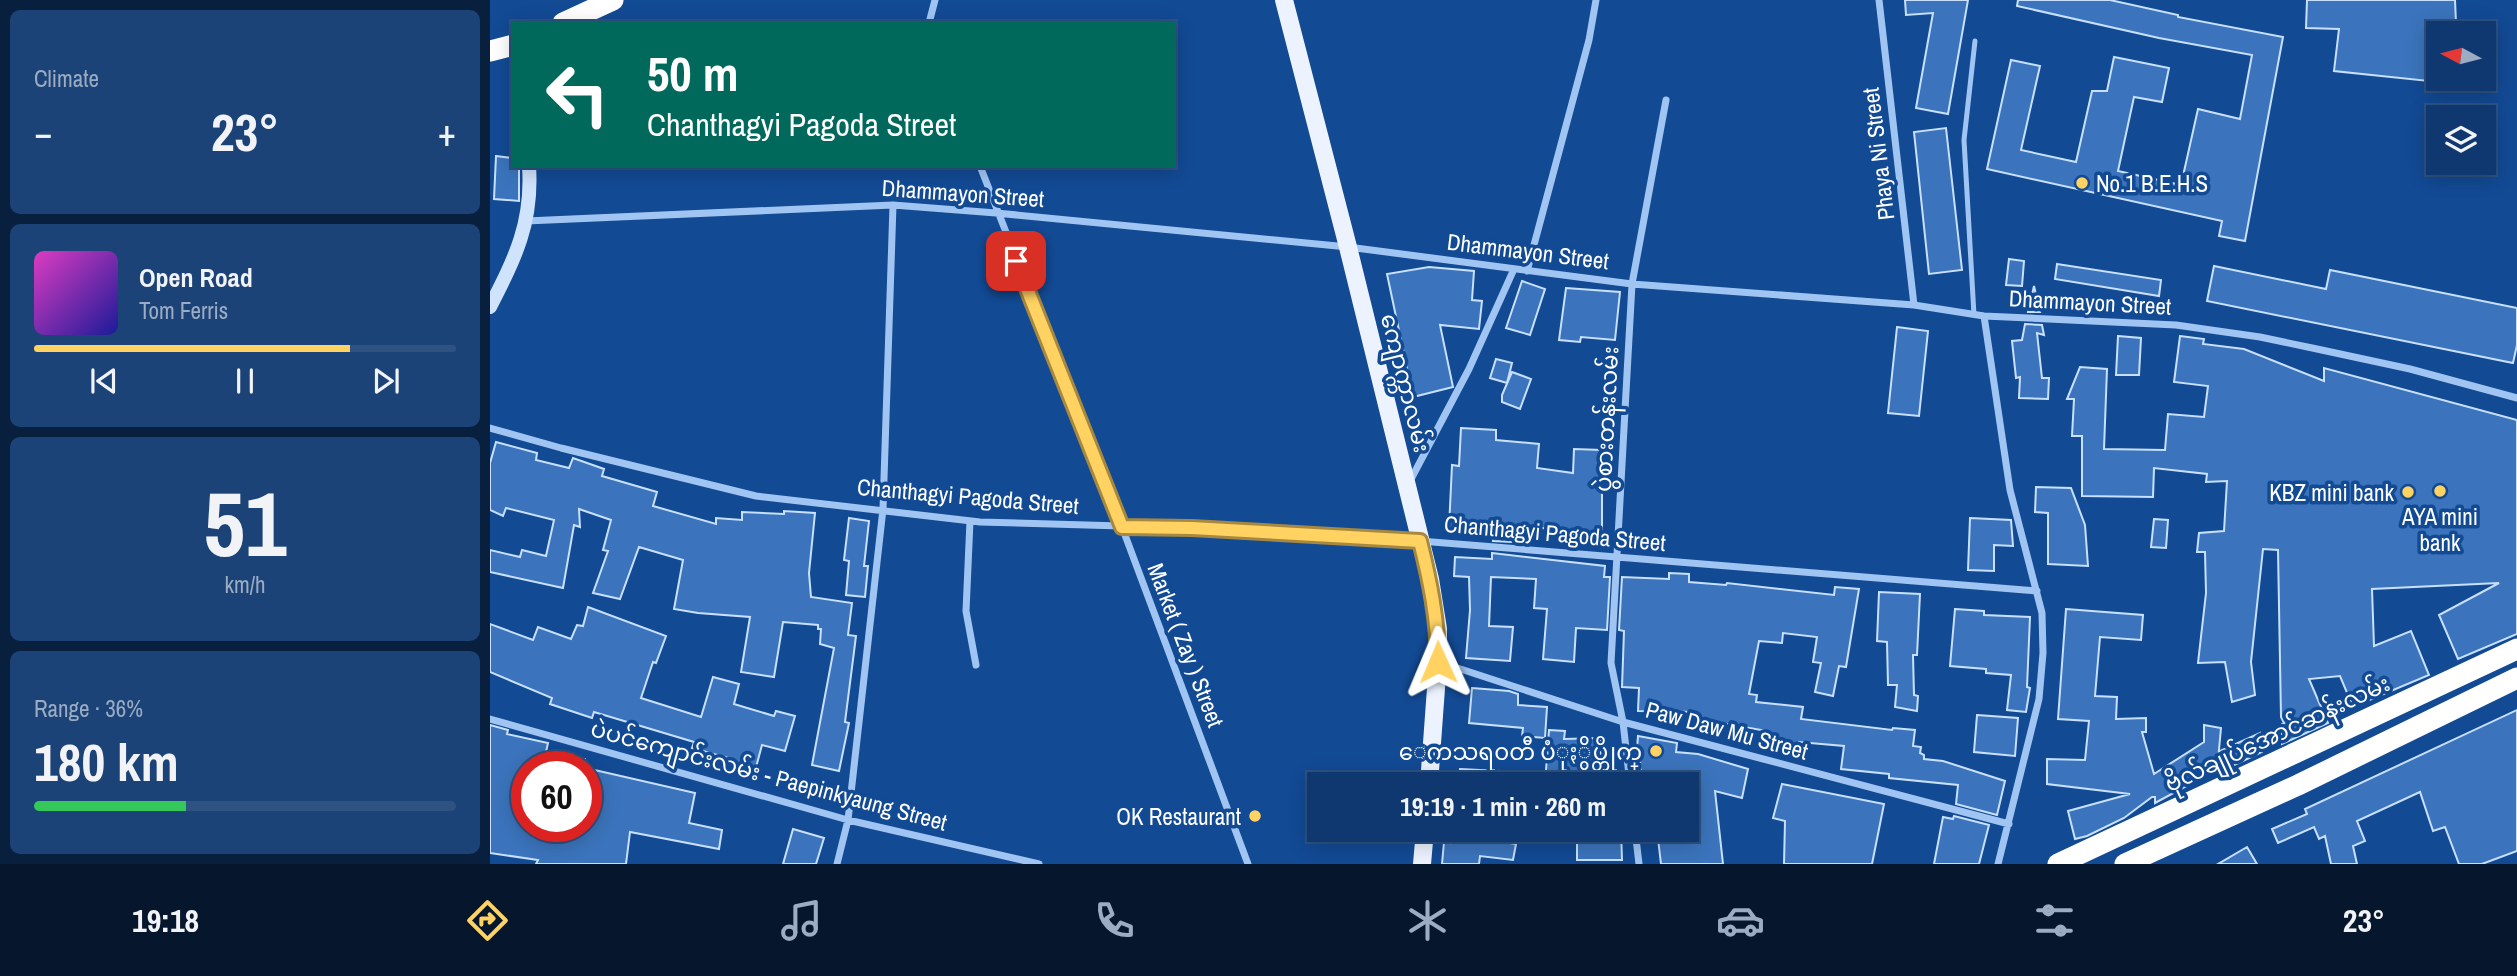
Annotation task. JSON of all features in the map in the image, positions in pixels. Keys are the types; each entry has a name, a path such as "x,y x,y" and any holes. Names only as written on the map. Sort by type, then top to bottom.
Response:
{"highway":[{"path":"567,21 613,0"},
{"path":"490,51 511,46"},
{"name":"ဗိုလ်ချုပ်အောင်ဆန်းလမ်း","path":"2058,864 2517,649"},
{"path":"2125,864 2149,859 2517,678"}],"main road":[{"name":"ကျောက္ကာလမ်း","path":"1284,0 1430,579 1438,629 1438,662 1430,772"},
{"path":"1422,864 1424,842"}],"street":[{"path":"930,21 935,0"},
{"path":"1527,271 1589,40 1595,0"},
{"name":"Phaya Ni Street","path":"1880,0 1914,305"},
{"name":"ပွဲစားတန်းလမ်း","path":"1629,772 1623,722 1611,663 1632,284 1666,100"},
{"path":"490,307 521,242 529,202 529,168"},
{"name":"Market ( Zay ) Street","path":"981,168 996,213 1122,527 1248,864"},
{"path":"837,864 848,820 883,509 894,205"},
{"name":"Dhammayon Street","path":"526,221 894,205 996,213 1348,247 1632,284 1914,305 1984,316 2176,325 2260,337 2410,369 2517,398"},
{"path":"1406,488 1469,369 1514,269"},
{"path":"1984,316 2010,490 2042,613 2043,653 2039,699 1998,864"},
{"name":"Chanthagyi Pagoda Street","path":"490,428 756,496 970,521 1192,528 1420,541 2037,592"},
{"path":"970,521 966,611 976,665"},
{"name":"Paw Daw Mu Street","path":"1438,662 1623,722 2009,824"},
{"name":"ပဲပင်ကျောင်းလမ်း - Paepinkyaung Street","path":"490,719 848,820 1039,864"},
{"path":"1636,842 1639,864"}],"lane":[{"path":"1975,41 1964,140 1975,315"}],"building":[{"path":"1905,0 1968,0 1948,114 1916,108 1933,13 1906,15"},
{"path":"2018,0 2110,0 2178,17 2283,37 2245,241 2219,236 2222,221 1987,169 2011,60 2040,66 2021,150 2076,162 2092,91 2107,91 2114,57 2169,68 2162,102 2134,97 2118,171 2181,185 2198,109 2240,119 2252,55 2159,38 2017,6"},
{"path":"2307,0 2455,0 2456,21 2426,21 2426,81 2334,71 2339,29 2306,28"},
{"path":"1946,128 1962,270 1929,274 1914,132"},
{"path":"496,156 511,158 511,168 519,168 519,201 494,199"},
{"path":"2009,259 2024,261 2022,286 2006,285"},
{"path":"2057,264 2161,280 2159,296 2055,279"},
{"path":"2214,266 2326,289 2330,270 2517,308 2517,345 2513,363 2207,301"},
{"path":"1429,267 1474,271 1472,300 1482,301 1479,329 1440,325 1453,387 1413,397 1387,274"},
{"path":"1522,281 1545,289 1530,335 1506,328"},
{"path":"2034,286 2040,312 2028,312"},
{"path":"1566,288 1620,292 1615,340 1581,337 1580,342 1559,340"},
{"path":"2025,324 2042,325 2044,335 2037,333 2042,378 2049,378 2048,399 2019,398 2020,377 2016,378 2012,341 2022,340"},
{"path":"1897,327 1928,331 1919,416 1888,413"},
{"path":"2118,336 2141,338 2139,375 2116,375"},
{"path":"2180,336 2204,339 2203,344 2244,349 2324,381 2324,368 2517,420 2517,634 2458,659 2439,615 2499,583 2372,589 2374,646 2411,631 2429,675 2353,707 2340,676 2309,679 2328,723 2282,744 2284,723 2281,717 2278,550 2263,549 2251,662 2255,695 2232,702 2225,662 2198,663 2206,593 2205,552 2197,552 2199,533 2224,531 2227,481 2206,482 2207,474 2154,468 2153,497 2082,496 2082,436 2072,436 2074,399 2067,399 2080,367 2107,369 2104,449 2165,450 2168,414 2204,417 2208,386 2174,382"},
{"path":"1496,359 1512,363 1507,383 1490,378"},
{"path":"1512,372 1531,379 1520,409 1502,402 1502,395"},
{"path":"1461,428 1496,430 1496,440 1539,444 1537,468 1573,473 1574,449 1602,450 1602,534 1570,534 1570,531 1513,525 1512,542 1493,541 1493,530 1449,528 1452,465 1459,466"},
{"path":"496,442 537,453 536,460 569,468 573,458 604,469 602,476 657,492 653,506 716,524 716,518 742,520 742,512 815,513 809,573 811,597 852,603 848,635 856,636 845,722 849,723 839,771 812,765 834,648 820,644 821,629 818,629 818,625 783,622 774,677 741,672 750,617 674,609 683,560 639,547 620,599 593,593 608,551 603,550 611,520 579,509 580,527 574,525 563,588 490,572 490,550 520,557 522,550 546,556 554,520 506,508 503,516 490,510 490,463"},
{"path":"2036,487 2071,488 2085,525 2088,566 2048,564 2048,513 2035,512"},
{"path":"849,518 869,521 864,566 868,566 865,597 846,595 849,561 844,560"},
{"path":"1970,518 2011,520 2013,546 1994,545 1994,571 1968,570"},
{"path":"2154,519 2168,520 2166,548 2151,547"},
{"path":"1492,553 1605,566 1604,577 1610,577 1607,630 1576,628 1574,662 1543,659 1547,609 1534,608 1536,579 1491,577 1489,626 1513,627 1510,661 1466,658 1470,610 1469,577 1454,576 1455,557 1492,559"},
{"path":"1669,573 1689,574 1689,582 1727,583 1834,595 1835,587 1859,589 1846,667 1839,666 1833,696 1815,692 1821,663 1813,662 1817,637 1783,633 1782,643 1759,641 1749,694 1757,695 1756,702 1803,707 1801,719 1892,730 1915,730 1913,746 1921,747 1920,753 1924,755 1924,759 1943,761 2005,781 1997,815 1956,804 1958,785 1889,778 1889,774 1841,769 1844,746 1799,742 1798,751 1765,748 1767,731 1693,718 1694,712 1638,711 1639,688 1622,687 1624,631 1619,630 1622,577 1669,579"},
{"path":"1879,592 1920,594 1917,655 1913,655 1917,711 1895,707 1897,685 1888,685 1887,642 1877,641"},
{"path":"588,607 666,636 656,663 653,662 641,698 701,717 713,677 739,684 734,704 774,716 776,711 795,716 785,751 762,745 755,771 726,763 728,758 692,748 694,742 594,712 592,718 550,704 552,698 490,672 490,624 533,640 538,627 571,639 577,625 583,626"},
{"path":"1955,609 1984,611 1984,615 2030,617 2027,687 2030,688 2026,712 2007,710 2011,675 1986,673 1986,669 1950,666"},
{"path":"2066,609 2143,615 2141,640 2100,637 2095,696 2117,697 2116,719 2146,718 2146,732 2142,732 2154,774 2204,742 2204,725 2221,728 2218,760 2192,771 2194,782 2155,803 2155,797 2152,797 2124,818 2075,839 2068,811 2130,794 2047,784 2047,759 2085,760 2089,721 2058,719"},
{"path":"1472,688 1509,691 1518,694 1518,705 1547,707 1545,738 1522,736 1523,728 1469,723"},
{"path":"2517,710 2517,851 2482,864 2459,864 2445,827 2433,831 2420,792 2357,821 2365,841 2353,846 2357,864 2331,864 2325,836 2319,839 2314,827 2278,843 2272,829 2307,814 2305,809"},
{"path":"1977,715 2018,718 2015,756 1974,752"},
{"path":"490,725 508,730 507,734 548,743 546,751 511,751 511,842 602,842 602,772 695,793 689,823 722,830 719,849 630,832 626,864 536,864 538,860 490,853"},
{"path":"1549,730 1565,731 1564,739 1600,738 1602,772 1546,772"},
{"path":"2260,733 2262,752 2228,768 2220,751"},
{"path":"1638,736 1677,743 1676,752 1698,754 1748,769 1742,798 1715,791 1723,864 1661,864 1658,842 1699,842 1699,772 1641,772 1640,761 1636,761"},
{"path":"1460,769 1520,772 1460,772"},
{"path":"1782,784 1884,804 1872,864 1784,864 1785,821 1773,818"},
{"path":"1954,816 1989,825 1979,864 1934,864 1943,817 1953,819"},
{"path":"793,829 824,838 816,864 783,864"},
{"path":"1444,842 1516,844 1513,860 1480,856 1479,864 1442,864"},
{"path":"1577,842 1621,842 1622,860 1577,860"},
{"path":"2247,847 2257,864 2218,864"}],"place":[{"name":"No.1 B.E.H.S","path":"2082,183"},
{"name":"AYA mini bank","path":"2440,491"},
{"name":"KBZ mini bank","path":"2408,492"},
{"name":"ေကသရ၀တီ ပံုႏွိပ္တိုက္","path":"1656,751"},
{"name":"OK Restaurant","path":"1255,816"}],"route":[{"path":"1016,261 1122,527 1192,528 1420,541 1430,579 1438,629 1438,662"}]}
